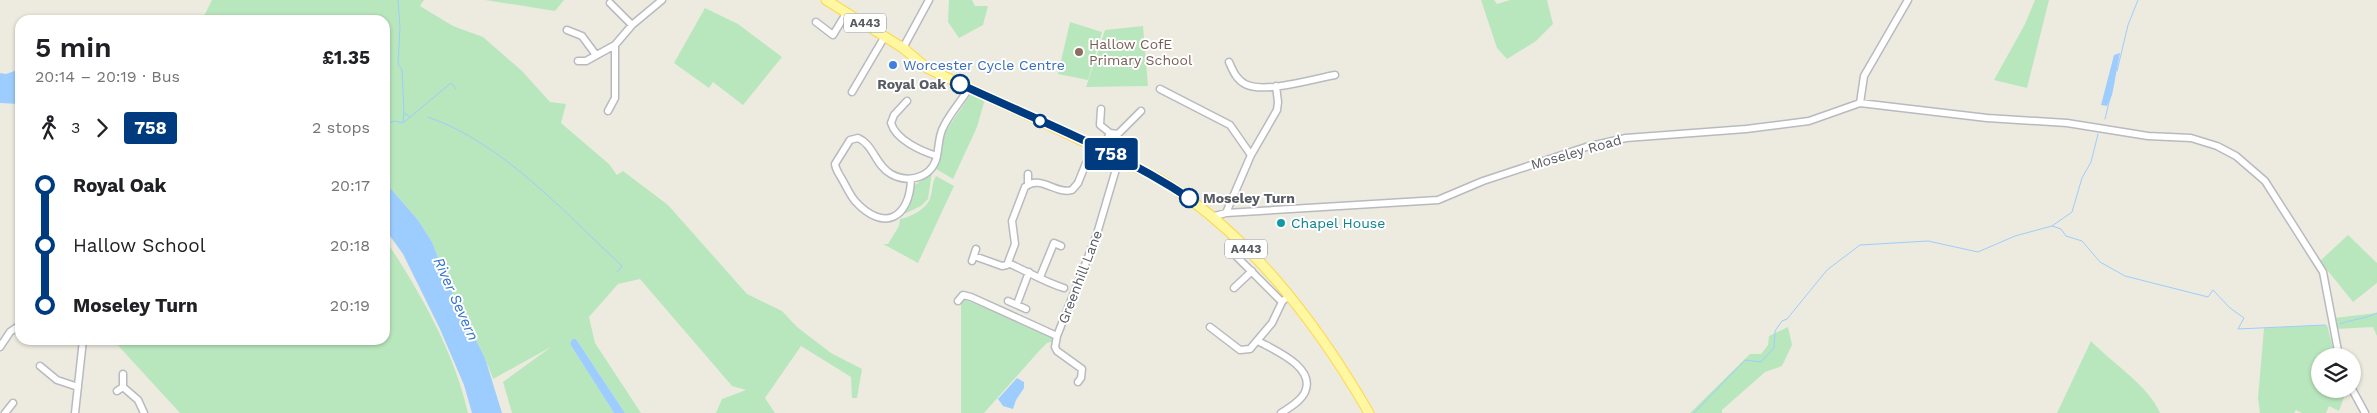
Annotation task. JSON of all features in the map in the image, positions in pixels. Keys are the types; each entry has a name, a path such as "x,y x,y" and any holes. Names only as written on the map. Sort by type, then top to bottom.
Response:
{"main road":[{"name":"A443","path":"826,0 903,48 927,68 1102,150 1164,181 1189,198 1234,237 1290,294 1307,316 1370,413"}],"street":[{"path":"578,61 586,61 615,45 632,25 662,0"},
{"path":"903,48 929,0"},
{"path":"1908,0 1864,76 1860,103 1987,118 2067,123 2148,136 2191,138 2217,146 2236,156 2265,181 2323,272 2337,348"},
{"path":"610,3 632,25"},
{"path":"816,22 830,34 834,34 839,22 847,12"},
{"path":"567,30 582,36 596,55"},
{"path":"852,92 885,36"},
{"path":"608,111 615,98 615,45"},
{"path":"1232,64 1236,76 1254,88 1276,86 1333,74"},
{"path":"1226,212 1251,155 1277,110 1276,86"},
{"path":"911,179 909,197 902,210 892,218 882,220 856,202 837,172 835,164 850,140 858,138 867,143 885,169 898,177 911,179 925,174 933,166 937,156 942,130 970,88"},
{"path":"1160,90 1230,125 1240,136 1251,155"},
{"path":"907,101 894,115 891,123 893,128 914,146 937,156"},
{"name":"Moseley Road","path":"1211,217 1226,212 1438,200 1490,178 1594,145 1626,138 1746,129 1809,121 1860,103"},
{"path":"1101,109 1100,125 1110,134 1118,134 1141,111"},
{"path":"1102,150 1110,134"},
{"path":"974,255 1002,266 1008,263 1015,244 1012,221 1024,188 1028,184 1039,183 1063,191 1072,190 1078,183 1093,146"},
{"name":"Greenhill Lane","path":"1078,382 1082,369 1057,351 1055,347 1057,336 1096,237 1119,159"},
{"path":"1028,174 1028,184"},
{"path":"1040,277 1054,243 1061,246"},
{"path":"1232,252 1282,302"},
{"path":"1008,263 1040,277 1046,282 1064,288"},
{"path":"1234,288 1252,271"},
{"path":"1016,304 1029,272"},
{"path":"958,301 962,294 971,297 1057,336"},
{"path":"1210,327 1240,350 1250,349 1272,322 1282,302 1290,294"},
{"path":"1008,301 1026,309"},
{"path":"0,346 10,332 15,328"},
{"path":"1258,341 1298,364 1307,382 1302,397 1281,413"},
{"path":"75,413 83,345"},
{"path":"40,366 57,380 78,387"},
{"path":"123,374 120,389 138,400 144,413"},
{"path":"2357,398 2365,413"},
{"path":"5,413 13,403"}],"green space":[{"path":"212,0 424,0 420,6 453,26 483,37 522,71 550,102 566,104 561,123 609,164 617,175 623,171 668,205 747,294 782,311 797,327 831,353 862,369 857,398 852,398 851,377 801,346 765,398 775,413 716,413 722,399 746,390 732,386 640,279 618,284 589,317 595,343 641,413 625,413 576,339 572,339 570,344 614,413 512,413 503,382 551,347 493,379 485,358 449,286 432,242 418,220 390,188 390,15 204,15"},
{"path":"485,0 564,0 555,11"},
{"path":"949,0 972,0 975,6 988,6 983,25 959,38 948,22"},
{"path":"1481,0 1494,0 1497,4 1510,0 1547,0 1553,24 1536,41 1507,59 1497,48"},
{"path":"2035,0 2049,0 2027,88 1994,80 2025,24"},
{"path":"705,8 738,24 782,57 743,105 713,82 709,88 674,63"},
{"path":"1070,22 1102,32 1088,80 1058,74"},
{"path":"1143,26 1148,86 1086,87 1105,30"},
{"path":"971,94 985,99 977,127 953,179 936,169 940,161 945,132"},
{"path":"932,172 928,199 921,206 900,216 912,200 914,186"},
{"path":"936,176 954,186 918,263 883,244 888,244 899,226 900,219 914,214 927,204 930,200"},
{"path":"2348,235 2377,263 2377,283 2353,302 2320,261"},
{"path":"390,247 423,301 445,345 462,390 468,413 180,413 118,345 390,345"},
{"path":"961,298 1051,335 1054,341 1047,343 1040,350 984,413 961,413"},
{"path":"2377,313 2377,336 2373,327 2336,329 2334,318"},
{"path":"2327,325 2333,348 2311,348 2311,398 2344,398 2339,411 2329,406 2326,413 2302,413 2296,410 2294,413 2260,413 2258,398 2264,328"},
{"path":"1788,327 1792,345 1782,366 1765,372 1722,410 1722,413 1690,413 1750,354 1761,354 1768,345 1769,336"},
{"path":"2091,341 2148,393 2160,413 2057,413"}],"water":[{"path":"2120,53 2112,95 2107,106 2101,105 2114,55"},
{"path":"15,71 15,104 0,103 0,73 6,74"},
{"path":"390,188 418,220 432,242 449,286 485,358 502,413 472,413 464,385 440,329 403,254 390,236"},
{"path":"572,339 576,339 625,413 614,413 570,344"},
{"path":"1017,378 1024,382 1024,388 1016,400 1013,409 1003,406 998,399"}],"waterway":[{"path":"398,0 400,27 398,64 402,70 404,113 411,117"},
{"path":"2117,71 2128,25 2138,0"},
{"path":"2105,119 2114,82"},
{"path":"390,122 395,121 403,123 451,83 456,89"},
{"path":"403,122 404,113"},
{"path":"428,117 456,129 482,144 532,181 622,266 617,272"},
{"path":"1694,413 1745,360 1761,362 1774,348 1775,331 1782,321 1787,319 1827,270 1860,245 1928,241 1978,252 2015,236 2052,226 2072,212 2082,178 2091,162 2098,134"},
{"path":"2052,226 2061,229 2066,236 2082,241 2100,262 2125,276 2208,297 2213,290 2230,308 2244,318 2238,329 2325,325"},
{"path":"2340,324 2377,313"}],"bus line":[{"name":"758","path":"960,84 1102,150 1164,181 1189,198"}],"place":[{"name":"Hallow CofE Primary School","path":"1079,52"},
{"name":"Worcester Cycle Centre","path":"893,65"},
{"name":"Royal Oak","path":"960,84"},
{"name":"Moseley Turn","path":"1189,198"},
{"name":"Chapel House","path":"1281,223"}],"water label":[{"name":"River Severn","path":"456,299"}]}
